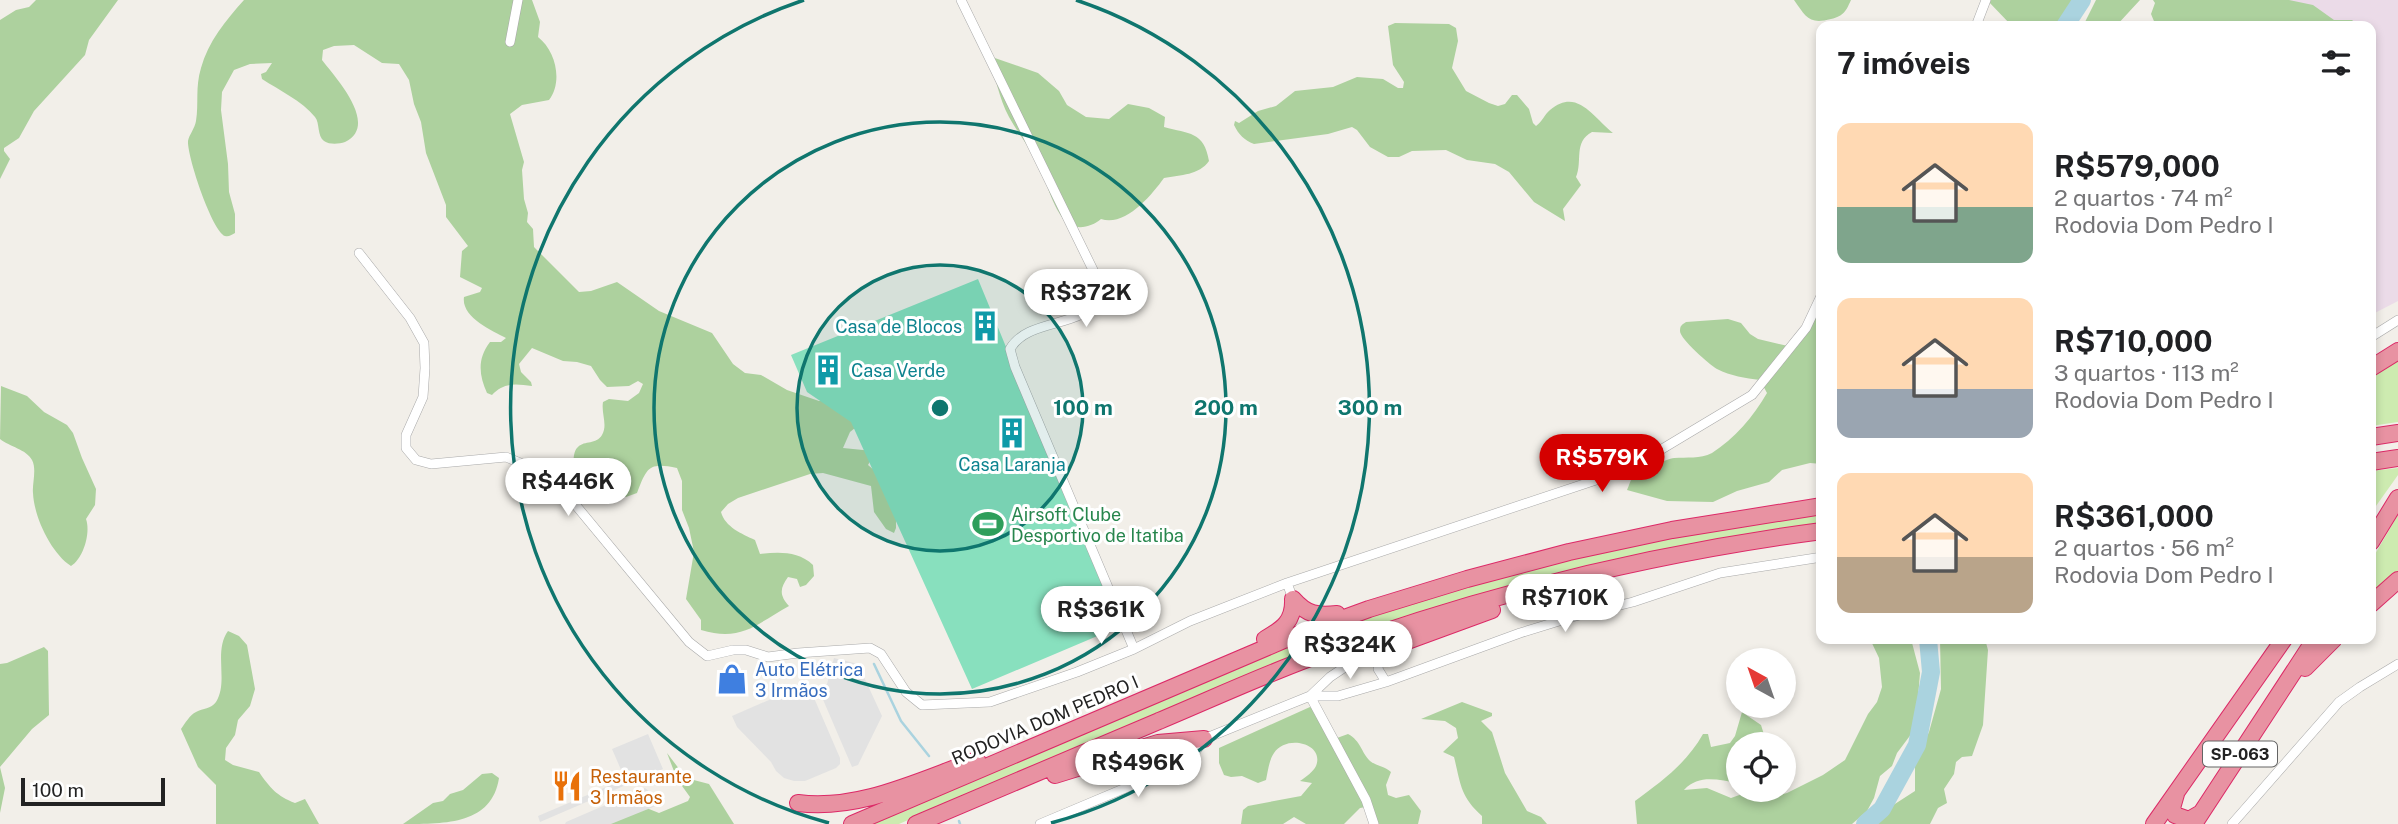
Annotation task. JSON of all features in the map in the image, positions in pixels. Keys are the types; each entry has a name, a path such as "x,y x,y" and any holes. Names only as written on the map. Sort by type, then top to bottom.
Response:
{"highway":[{"path":"2376,365 2398,351"},
{"path":"2376,436 2398,433"},
{"path":"2376,461 2398,458"},
{"path":"2376,520 2398,488"},
{"path":"2376,534 2398,498"},
{"name":"RODOVIA DOM PEDRO I","path":"852,824 1284,640 1369,610 1467,579 1569,552 1672,530 1816,507"},
{"path":"916,824 1311,658 1470,605 1614,568 1724,545 1816,532"},
{"path":"1380,651 1475,615 1614,568"},
{"path":"2376,600 2398,580"},
{"path":"1293,599 1308,613 1319,616 1369,610"},
{"path":"1218,668 1283,628 1291,618 1293,599"},
{"path":"2257,677 2272,644"},
{"name":"SP-063","path":"2154,824 2280,644"},
{"name":"SP-063","path":"2198,818 2312,644"},
{"path":"2280,695 2329,644"},
{"path":"798,803 835,805 871,797 1098,718"},
{"path":"943,812 1134,749 1177,740 1204,739"},
{"path":"2177,792 2172,808 2175,815 2189,820 2198,818"}],"street":[{"path":"510,42 518,0"},
{"path":"961,0 1095,274 1099,292 1096,304 1082,314 1028,332 1016,340 1010,349 1134,649"},
{"path":"1978,21 1986,0"},
{"path":"359,253 410,318 424,343 423,397 406,435 406,448 416,460 431,464 506,457 535,469 564,491 702,654 712,656 733,650 746,650 768,657 870,648 881,654 906,692 922,705 940,706 990,702 1134,649 1190,621 1287,583 1637,464 1752,395 1806,328 1816,307"},
{"path":"2376,334 2398,320"},
{"path":"1310,696 1338,696 1386,682 1520,633 1633,602 1720,573 1816,558"},
{"path":"1287,583 1293,599"},
{"path":"1380,651 1378,669 1386,682"},
{"path":"1040,824 1180,765 1194,754 1204,739 1310,696 1345,667 1380,651"},
{"path":"2232,824 2339,702 2398,664"},
{"path":"1310,696 1366,800 1374,824"}],"shaded area":[{"path":"2179,0 2398,0 2398,301 2376,312 2376,21 2173,21"},
{"path":"834,658 858,664 882,716 858,765 852,767 818,688 827,684"},
{"path":"801,686 811,691 840,758 840,764 805,781 794,781 784,778 776,771 771,762 737,727 732,716"},
{"path":"648,734 663,769 540,822 538,816 625,779 612,749"},
{"path":"645,788 663,803 611,824 565,824 566,822"}],"green space":[{"path":"36,0 118,0 89,40 85,55 34,111 19,138 4,148 10,159 0,179 0,20 16,10 29,7"},
{"path":"244,0 532,0 540,22 538,37 553,58 556,76 556,85 549,100 522,105 510,114 524,162 524,199 528,213 527,222 533,229 534,247 579,292 617,282 659,311 712,333 733,364 745,373 761,375 787,390 819,401 835,399 860,424 850,432 843,448 873,451 868,465 896,489 894,533 886,529 874,512 871,486 823,473 810,474 738,498 721,512 726,522 755,540 760,554 788,554 807,560 813,565 814,576 806,585 800,587 797,579 788,577 782,592 789,606 757,625 727,634 701,630 701,620 686,599 694,552 682,510 682,481 677,468 660,466 650,469 637,493 626,497 582,478 574,467 574,454 578,447 597,440 602,435 603,402 609,399 628,401 639,393 643,384 638,381 629,386 607,387 591,366 563,361 532,348 519,364 521,372 532,386 510,385 492,395 487,393 481,373 483,355 490,342 501,342 506,338 478,322 464,304 464,297 480,292 482,288 460,277 462,251 468,246 446,217 446,205 426,153 421,122 409,80 399,64 382,63 354,45 334,46 323,50 322,60 352,101 357,113 355,134 345,142 334,144 322,139 317,120 310,111 262,79 261,74 266,72 272,63 250,64 234,70 222,92 221,110 229,192 235,214 235,233 225,236 220,231 201,192 188,141 196,121 198,82 204,58 218,32"},
{"path":"1794,0 1851,0 1842,15 1818,21 1805,15"},
{"path":"1987,0 2079,0 2062,21 2007,21"},
{"path":"2096,0 2140,0 2121,21 2086,21"},
{"path":"2153,0 2289,0 2313,5 2334,20 2353,21 2154,21 2151,14 2155,3"},
{"path":"1395,23 1449,24 1456,28 1458,41 1452,68 1466,91 1489,103 1498,106 1505,104 1512,95 1517,95 1529,109 1536,126 1550,110 1560,104 1577,103 1613,133 1592,132 1582,141 1576,177 1581,185 1563,209 1565,221 1534,202 1509,172 1495,164 1467,160 1446,150 1412,151 1399,157 1388,157 1370,147 1352,127 1328,134 1254,144 1238,132 1235,121 1239,123 1258,111 1276,106 1295,91 1333,87 1357,77 1383,79 1403,88 1404,82 1393,65 1388,26"},
{"path":"989,56 1038,73 1059,91 1067,105 1086,117 1109,119 1128,104 1149,108 1165,117 1164,127 1194,135 1199,139 1207,151 1209,161 1195,172 1164,178 1145,201 1128,214 1110,220 1101,219 1084,227 1070,225 1057,209 1038,163 1012,123 1000,95"},
{"name":"Airsoft Clube Desportivo de Itatiba","path":"978,279 1121,626 972,689 851,422 807,392 791,355"},
{"path":"1816,299 1816,464 1782,470 1769,482 1737,491 1713,502 1667,501 1627,490 1634,475 1653,465 1674,458 1698,457 1712,453 1743,426 1767,393 1760,380 1728,373 1708,362 1681,335 1682,325 1686,322 1728,319 1741,323 1758,339 1788,346 1803,328"},
{"path":"2398,357 2398,422 2376,425 2376,371"},
{"path":"1,386 27,396 44,412 67,425 73,433 96,489 95,505 86,519 85,545 79,558 71,566 50,544 40,523 34,502 32,460 26,453 0,439"},
{"path":"2398,468 2398,475 2376,506 2376,470"},
{"path":"1816,513 1816,526 1542,579 967,794 899,824 868,824 1293,644 1486,581 1597,552"},
{"path":"2398,515 2398,574 2376,594 2376,552"},
{"path":"228,631 239,636 247,645 255,689 250,706 238,720 235,735 226,748 225,760 259,772 274,791 295,803 305,799 319,824 216,824 216,785 198,767 181,729 194,713 212,706 220,694 222,648"},
{"path":"1872,644 1912,644 1920,673 1912,733 1897,753 1892,766 1880,776 1867,811 1852,824 1637,824 1635,801 1681,763 1703,734 1708,734 1711,747 1726,744 1726,781 1702,780 1684,790 1707,788 1726,796 1726,802 1796,802 1796,788 1845,760 1877,702 1882,687 1879,658"},
{"path":"1940,644 1986,644 1983,725 1972,756 1962,757 1956,762 1954,774 1944,789 1947,803 1938,808 1930,824 1872,824 1884,811 1915,791 1915,761 1929,732 1941,689"},
{"path":"44,647 48,651 49,715 32,729 0,767 0,664"},
{"path":"1462,702 1492,713 1492,716 1481,721 1492,732 1505,773 1527,811 1541,817 1547,824 1482,824 1482,816 1462,790 1454,757 1443,752 1458,738 1456,728 1445,721 1421,719"},
{"path":"1310,707 1322,713 1337,738 1348,734 1356,740 1370,761 1391,772 1386,785 1388,795 1396,798 1409,795 1421,811 1418,824 1378,824 1374,812 1366,807 1360,808 1344,824 1306,824 1294,817 1283,824 1241,824 1243,810 1248,806 1301,796 1312,783 1300,781 1315,768 1317,758 1310,747 1287,744 1274,753 1266,780 1258,783 1242,776 1224,775 1219,763 1219,748"},
{"path":"1740,718 1751,718 1761,725 1763,732 1736,732"},
{"path":"667,753 686,778 709,784 734,824 597,824 638,799 649,809 659,813 688,801 690,797 677,779"},
{"path":"0,767 5,788 0,813"},
{"path":"492,773 499,778 495,793 477,813 451,822 403,824 433,803 443,801 450,794 463,790 482,774"}],"waterway":[{"path":"2068,21 2082,0"},
{"path":"1865,824 1882,809 1917,745 1931,672 1928,644"},
{"path":"874,664 901,721 929,756"}],"place":[{"name":"Casa de Blocos","path":"985,326"},
{"name":"Casa Verde","path":"828,370"},
{"name":"Casa Laranja","path":"1012,433"},
{"name":"Airsoft Clube Desportivo de Itatiba","path":"988,524"},
{"name":"Auto Elétrica 3 Irmãos","path":"732,679"},
{"name":"Restaurante 3 Irmãos","path":"567,786"}]}
